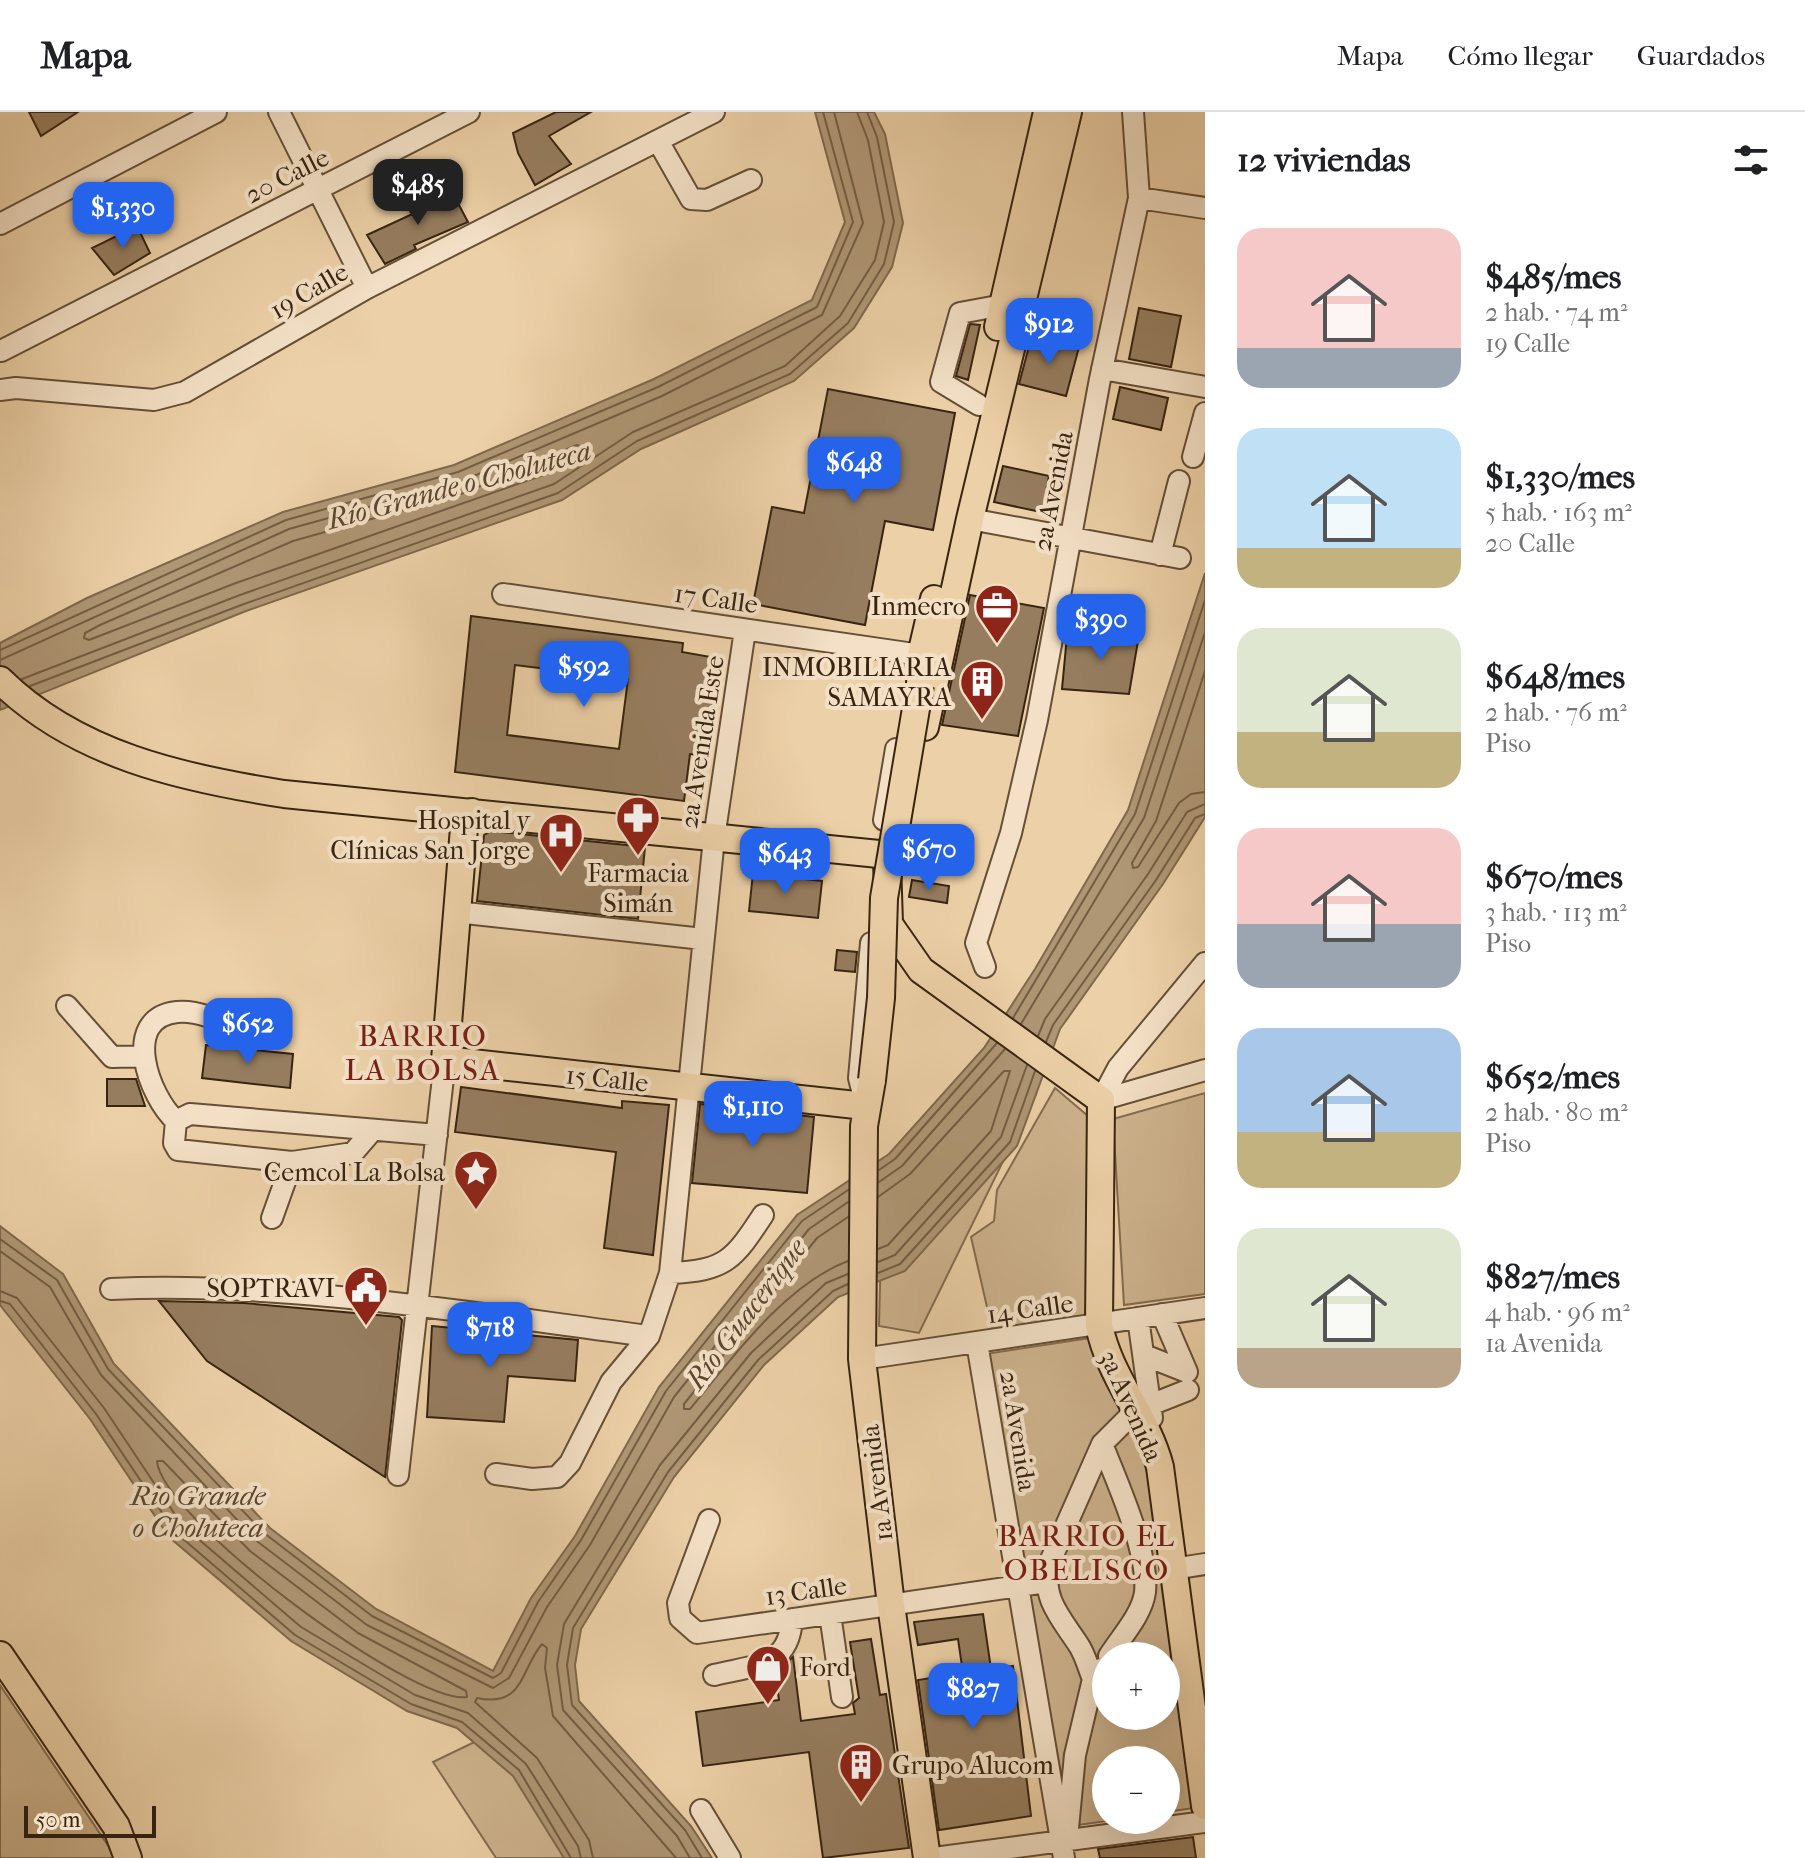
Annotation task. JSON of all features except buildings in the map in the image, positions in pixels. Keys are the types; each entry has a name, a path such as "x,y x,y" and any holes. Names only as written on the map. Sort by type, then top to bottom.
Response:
{"main road":[{"name":"1a Avenida","path":"927,1858 891,1605 862,1349 864,1116 872,1080 881,998 884,898 920,685 921,655 1047,112"},
{"path":"903,947 897,922 903,837 970,519 1068,112"},
{"path":"0,680 45,718 76,736 152,766 226,785 464,817 879,854 889,869 889,924 903,947 934,981 1101,1100"},
{"path":"445,1060 464,817"},
{"name":"15 Calle","path":"445,1060 687,1087 864,1116"},
{"name":"3a Avenida","path":"1101,1100 1099,1325 1105,1353 1143,1409 1155,1446 1205,1806"},
{"path":"0,1655 116,1826 128,1858"}],"street":[{"path":"0,224 216,112"},
{"path":"279,112 367,288"},
{"name":"20 Calle","path":"1,350 469,112"},
{"name":"19 Calle","path":"8,389 154,400 185,392 367,288 714,112"},
{"name":"2a Avenida","path":"985,967 976,943 1011,833 1102,369 1139,198 1133,112"},
{"path":"658,141 691,199 707,200 751,180"},
{"path":"1139,198 1205,208"},
{"path":"979,405 941,382 960,313 1003,305"},
{"path":"1,350 8,389"},
{"path":"1102,369 1205,387"},
{"path":"1193,457 1205,413"},
{"path":"970,519 1170,556 1179,481"},
{"name":"17 Calle","path":"503,594 921,655"},
{"name":"2a Avenida Este","path":"649,1336 670,1273 714,838 745,630"},
{"name":"1a Avenida","path":"864,1116 859,1078 879,854 908,685 921,655"},
{"path":"456,912 703,939"},
{"name":"3a Avenida","path":"1101,1100 1118,1068 1205,963"},
{"path":"67,1006 112,1057 144,1056"},
{"path":"176,1121 161,1108 144,1056 147,1030 156,1019 176,1012 193,1012 260,1038"},
{"path":"398,1475 445,1060"},
{"path":"1101,1100 1205,1070"},
{"path":"176,1121 190,1114 371,1132 437,1135"},
{"path":"176,1121 174,1143 178,1150 292,1162 339,1158 353,1153 371,1132"},
{"path":"272,1218 292,1162"},
{"path":"670,1273 707,1271 735,1257 763,1215"},
{"path":"111,1289 180,1286 419,1306 649,1336"},
{"name":"14 Calle","path":"862,1349 977,1343 1205,1308"},
{"path":"1162,1314 1188,1381"},
{"path":"1138,1318 1144,1355 1143,1409"},
{"path":"496,1474 532,1479 557,1477 570,1463 611,1382 649,1336"},
{"name":"2a Avenida","path":"977,1343 1017,1587 1065,1846"},
{"path":"1144,1355 1188,1381"},
{"path":"1092,1677 1080,1647 1051,1606 1047,1582 1049,1564 1102,1444 1143,1409 1188,1381"},
{"path":"1102,1444 1130,1517 1145,1593 1137,1615 1118,1642"},
{"name":"13 Calle","path":"709,1520 678,1603 680,1618 697,1633 1047,1582"},
{"path":"1173,1569 1205,1564"},
{"path":"830,1614 842,1697"},
{"path":"714,1675 782,1654 791,1642 792,1619"},
{"path":"1065,1846 1075,1755 1092,1683"},
{"path":"701,1810 730,1858"},
{"path":"934,1858 1065,1846 1205,1822"}],"shaded area":[{"path":"1055,1088 1088,1116 1092,1317 992,1329 971,1237 994,1221 997,1190"},
{"path":"1205,1093 1205,1294 1124,1305 1113,1119"},
{"path":"1036,1094 919,1333 879,1326 881,1247 1007,1101"},
{"path":"1110,1335 1173,1569 1179,1642 1092,1642 1092,1730 1180,1730 1180,1649 1194,1808 1180,1810 1180,1746 1092,1746 1092,1823 1071,1826 979,1355"},
{"path":"0,1685 109,1847 113,1858 0,1858"},
{"path":"491,1734 574,1858 496,1858 433,1762"}],"water":[{"name":"Río Grande o Choluteca","path":"815,112 874,112 885,134 903,223 892,267 854,328 794,381 641,449 562,500 246,611 0,710 0,643 87,598 283,512 454,465 654,379 812,300 845,222"},
{"path":"1205,573 1205,817 1163,884 1060,1029 1017,1146 905,1271 838,1297 764,1365 674,1477 581,1629 575,1665 579,1701 691,1826 712,1858 564,1858 513,1776 457,1728 407,1711 291,1641 169,1537 90,1419 0,1305 0,1226 63,1274 114,1364 270,1528 376,1609 493,1671 531,1598 575,1536 659,1387 797,1215 889,1154 984,1048 1035,969 1128,810"}],"place":[{"name":"Inmecro","path":"997,645"},
{"name":"INMOBILIARIA SAMAYRA","path":"982,721"},
{"name":"Farmacia Simán","path":"638,857"},
{"name":"Hospital y Clínicas San Jorge","path":"561,874"},
{"name":"Cemcol La Bolsa","path":"476,1211"},
{"name":"SOPTRAVI","path":"366,1327"},
{"name":"Ford","path":"768,1706"},
{"name":"Grupo Alucom","path":"861,1804"}],"district":[{"name":"BARRIO LA BOLSA","path":"423,1053"},
{"name":"BARRIO EL OBELISCO","path":"1087,1553"}],"water label":[{"name":"Río Guacerique","path":"746,1314"},
{"name":"Rio Grande o Choluteca","path":"198,1511"}]}
